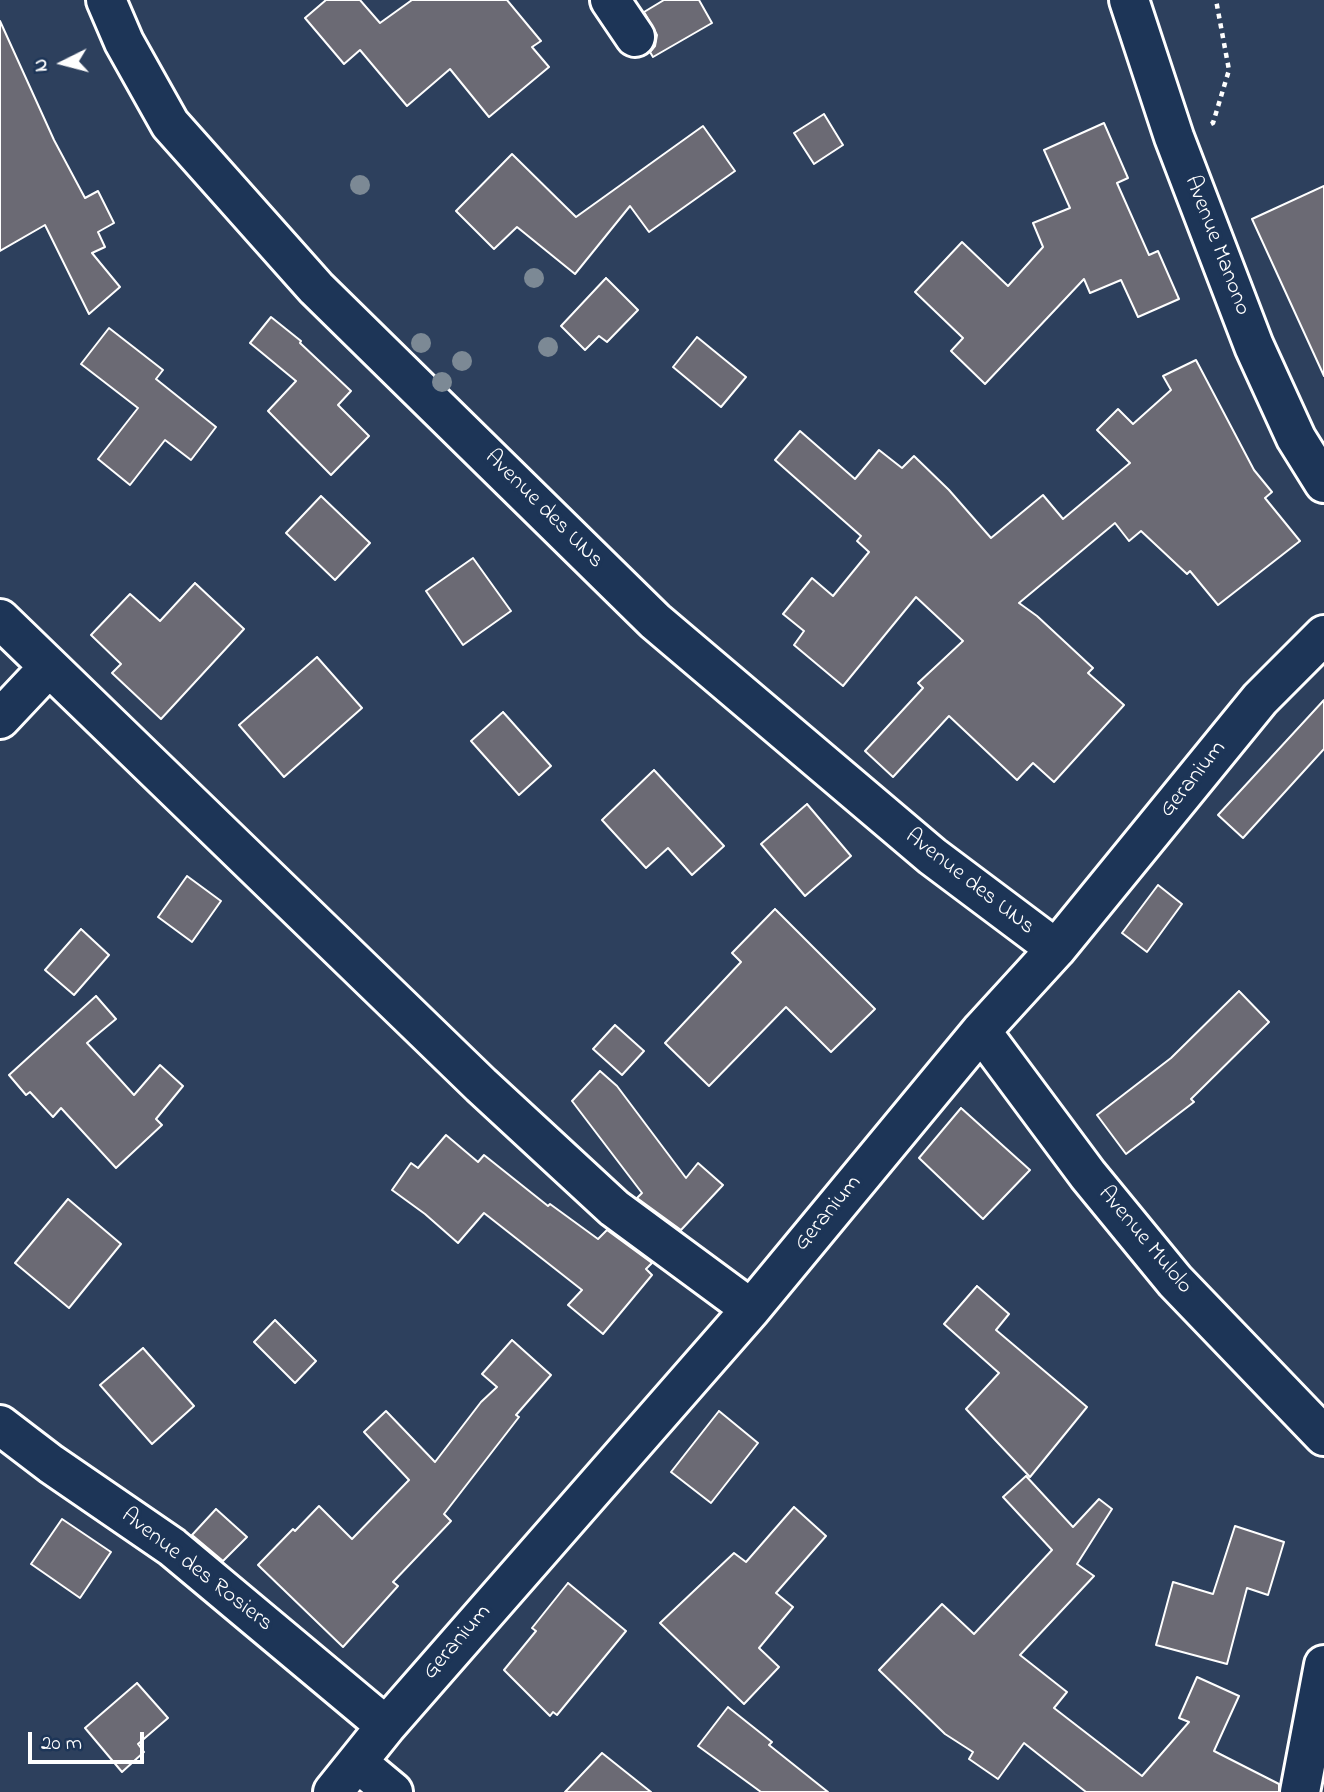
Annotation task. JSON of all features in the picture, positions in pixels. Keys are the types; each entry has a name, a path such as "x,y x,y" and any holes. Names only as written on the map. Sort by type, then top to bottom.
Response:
{"street":[{"name":"Avenue des UNs","path":"106,0 124,42 170,124 316,288 655,621 932,856 1056,949"},
{"path":"610,0 635,37"},
{"name":"Avenue Manono","path":"1129,0 1174,137 1254,346 1296,438 1324,483"},
{"path":"0,619 471,1076 614,1208 751,1309"},
{"name":"Geranium","path":"333,1792 386,1726 751,1309 981,1031 1056,949 1260,699 1324,635"},
{"path":"0,719 48,668"},
{"name":"Avenue Mulolo","path":"981,1031 1088,1175 1175,1281 1324,1436"},
{"name":"Avenue des Rosiers","path":"0,1425 183,1556 386,1726"},
{"path":"1300,1792 1324,1665"},
{"path":"357,1762 393,1792"}],"path":[{"path":"1174,137 1213,123 1228,70 1216,0"}],"building":[{"path":"326,0 360,0 380,23 412,0 507,0 541,41 532,47 549,67 489,117 450,69 407,106 360,50 344,64 305,18"},
{"path":"664,0 699,0 712,23 653,57 650,52 655,46 657,35 644,12"},
{"path":"0,21 54,140 85,198 98,191 114,223 98,232 105,247 92,253 120,287 89,314 45,225 0,251"},
{"path":"824,114 843,145 814,164 794,133"},
{"path":"1104,123 1128,178 1117,183 1149,255 1158,251 1179,299 1138,317 1121,280 1090,293 1084,279 985,384 951,351 963,338 915,292 962,242 1008,286 1043,247 1033,223 1070,208 1044,150"},
{"path":"703,126 735,171 649,232 630,206 575,274 517,227 494,249 456,211 512,154 576,217"},
{"path":"1324,186 1324,376 1252,219"},
{"path":"606,278 638,310 607,342 599,336 585,350 561,326"},
{"path":"271,317 301,341 300,343 351,391 338,405 369,436 331,475 268,411 296,381 250,343"},
{"path":"109,328 163,370 156,379 216,427 191,460 165,440 130,485 98,459 138,408 81,364"},
{"path":"697,337 746,377 721,407 673,367"},
{"path":"1196,360 1254,470 1272,492 1265,498 1300,541 1218,605 1190,571 1187,574 1141,531 1129,541 1115,523 1019,603 1037,616 1093,668 1088,673 1124,705 1054,782 1033,763 1017,780 949,716 893,777 865,751 923,688 918,683 963,641 916,597 843,686 794,645 804,631 783,614 812,578 833,596 869,552 857,541 861,536 775,460 800,431 855,479 879,450 902,468 914,456 949,490 991,538 1043,495 1063,519 1130,463 1097,430 1118,409 1133,424 1171,390 1163,376"},
{"path":"321,496 370,543 335,580 286,533"},
{"path":"473,558 511,611 463,645 426,591"},
{"path":"195,583 244,629 161,719 112,673 121,664 91,635 130,594 160,621"},
{"path":"317,657 362,708 284,777 239,725"},
{"path":"1324,700 1324,749 1243,838 1218,815"},
{"path":"503,712 551,766 519,795 471,741"},
{"path":"654,770 724,846 692,875 668,848 646,868 602,820"},
{"path":"807,804 851,856 805,896 761,844"},
{"path":"187,876 221,901 192,942 158,917"},
{"path":"1158,885 1182,904 1147,952 1122,933"},
{"path":"775,909 875,1009 831,1052 786,1007 709,1086 665,1043 741,962 732,953"},
{"path":"81,929 109,955 74,995 45,970"},
{"path":"1239,991 1269,1022 1191,1099 1194,1102 1126,1154 1097,1115 1171,1058"},
{"path":"96,996 116,1019 87,1043 134,1095 160,1065 183,1086 156,1119 162,1125 116,1168 61,1108 53,1117 30,1092 26,1095 9,1075"},
{"path":"615,1025 644,1051 622,1075 593,1049"},
{"path":"600,1071 617,1086 686,1178 698,1163 723,1185 681,1230 637,1198 642,1193 572,1101"},
{"path":"961,1108 1030,1170 983,1219 919,1158"},
{"path":"446,1135 478,1162 484,1155 548,1206 550,1204 598,1239 607,1230 652,1263 646,1269 652,1275 603,1334 568,1305 582,1290 484,1213 458,1243 392,1190 411,1163 418,1168"},
{"path":"68,1199 121,1244 69,1308 15,1263"},
{"path":"977,1286 1009,1314 996,1330 1087,1407 1030,1477 966,1409 999,1373 944,1324"},
{"path":"275,1320 316,1361 295,1383 254,1342"},
{"path":"512,1340 551,1375 516,1415 519,1417 444,1514 451,1521 393,1582 398,1586 343,1647 258,1565 319,1506 352,1539 409,1480 364,1432 386,1411 435,1462 481,1402 497,1387 482,1374"},
{"path":"143,1348 194,1406 152,1444 100,1385"},
{"path":"719,1411 758,1443 711,1503 671,1472"},
{"path":"1026,1476 1073,1527 1099,1499 1112,1509 1077,1564 1094,1576 1020,1655 1067,1692 1054,1708 1142,1776 1189,1722 1179,1718 1197,1677 1239,1696 1214,1751 1279,1784 1279,1792 1086,1792 1024,1743 998,1779 969,1759 973,1752 945,1734 879,1670 942,1604 974,1634 1052,1550 1003,1497"},
{"path":"794,1507 826,1536 776,1593 793,1607 759,1648 779,1667 744,1704 660,1623 734,1553 746,1562"},
{"path":"216,1509 247,1537 223,1561 192,1535"},
{"path":"62,1519 111,1552 80,1598 31,1564"},
{"path":"1235,1526 1284,1542 1268,1595 1247,1588 1227,1664 1156,1645 1173,1582 1213,1594"},
{"path":"568,1583 626,1631 557,1715 553,1712 550,1716 504,1670 536,1631 532,1628"},
{"path":"137,1683 168,1718 138,1744 144,1752 122,1772 85,1728"},
{"path":"728,1707 772,1742 769,1745 828,1792 761,1792 698,1746"},
{"path":"602,1753 651,1792 565,1792"}]}
